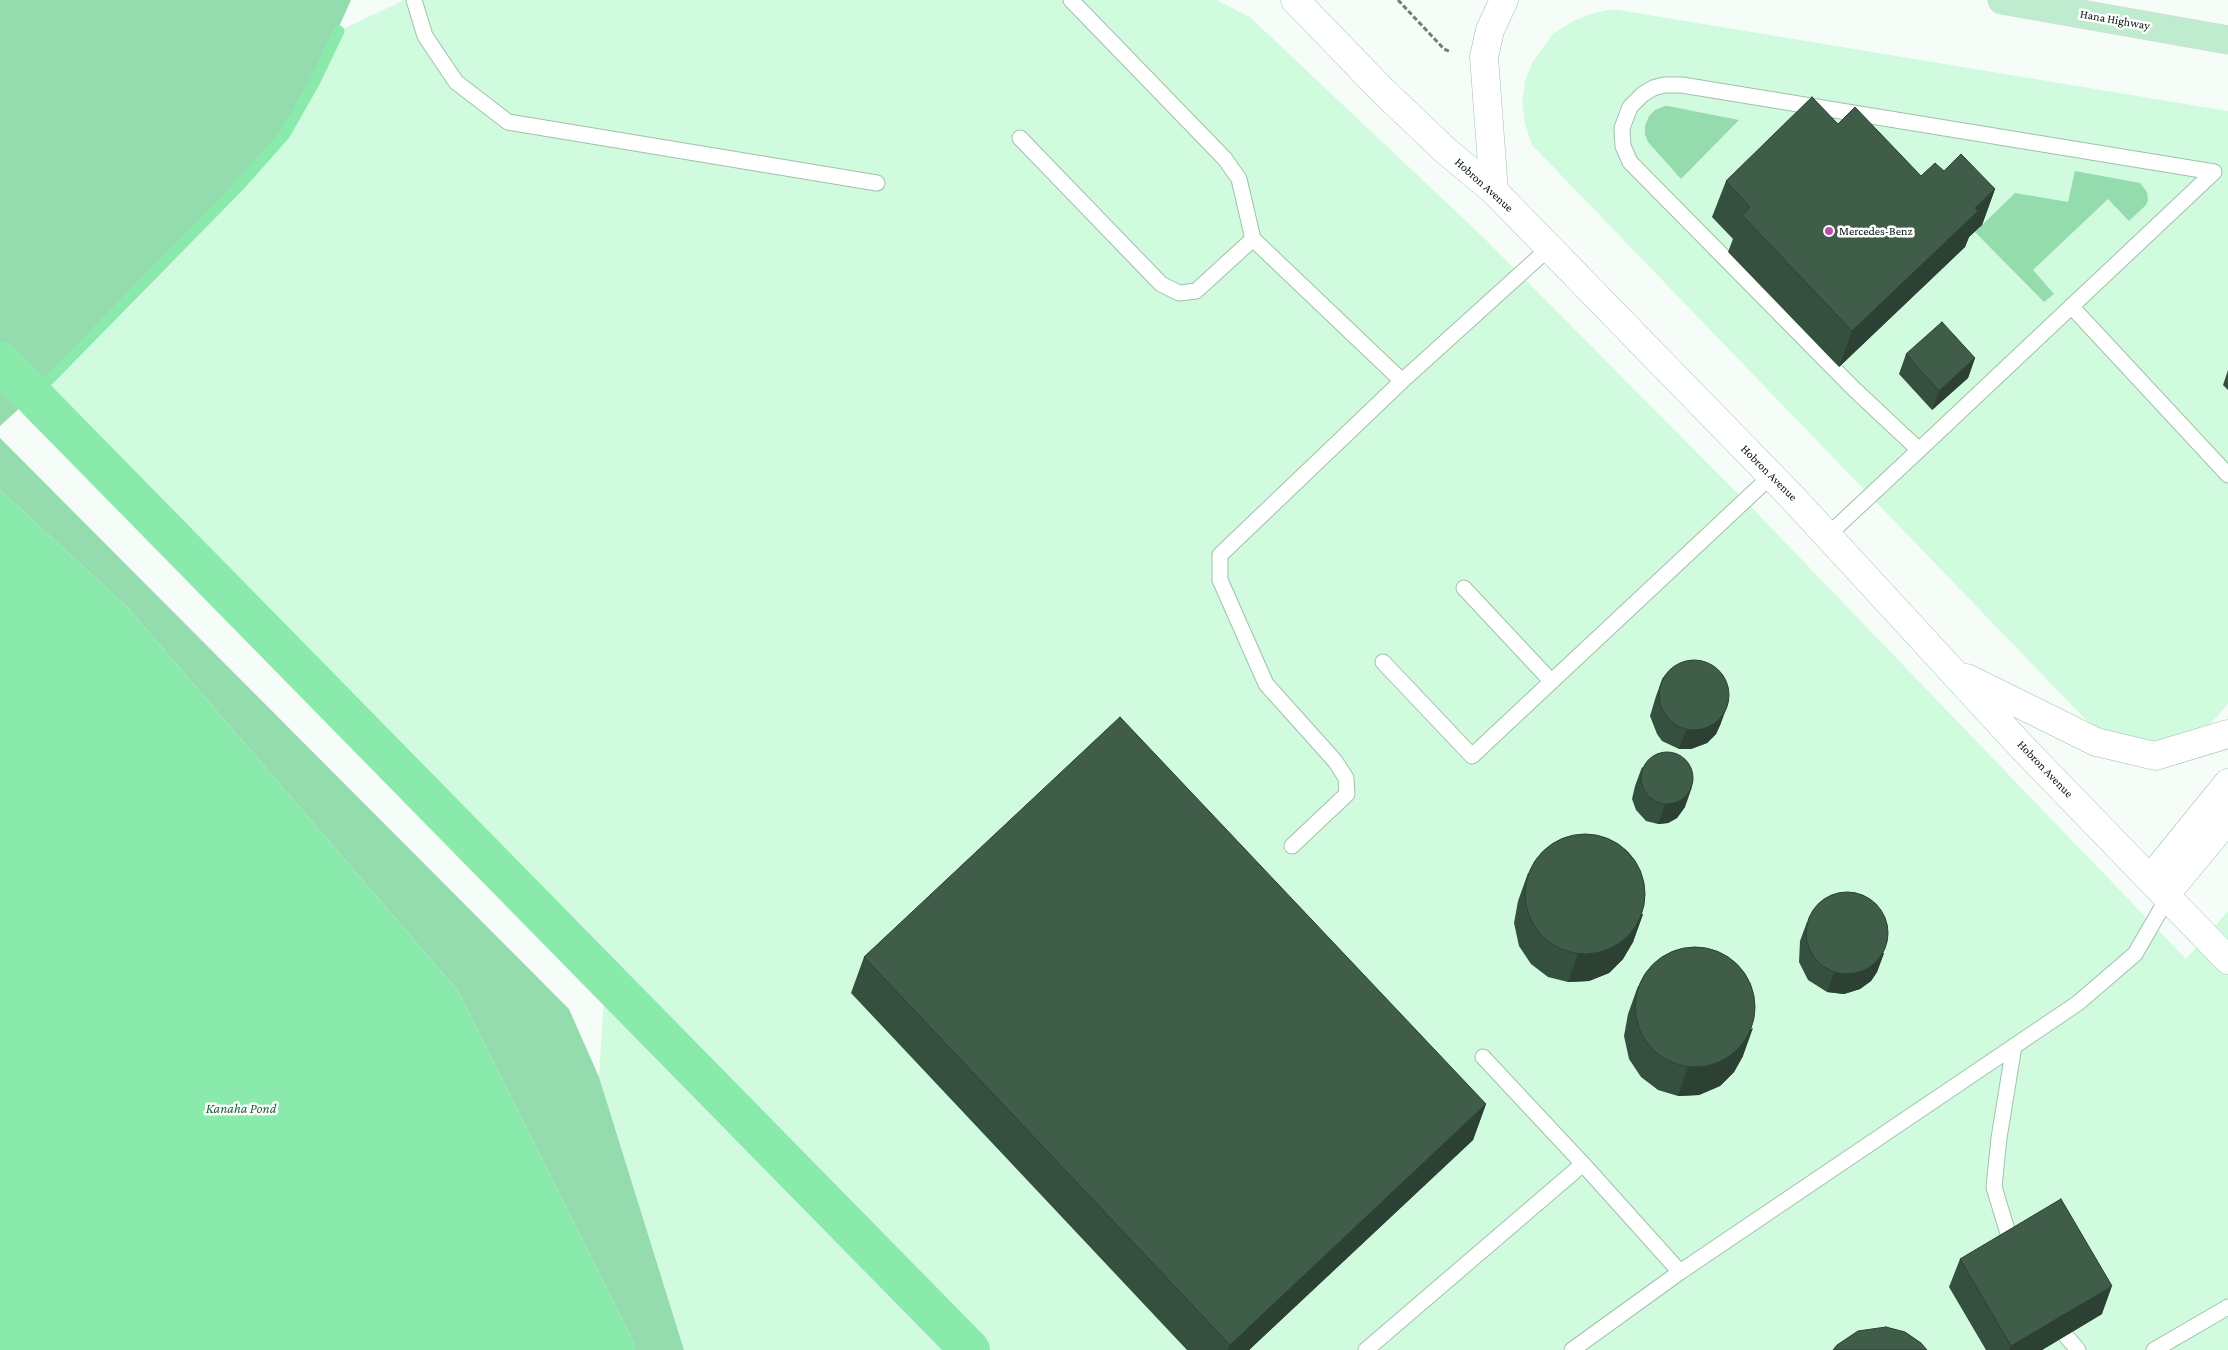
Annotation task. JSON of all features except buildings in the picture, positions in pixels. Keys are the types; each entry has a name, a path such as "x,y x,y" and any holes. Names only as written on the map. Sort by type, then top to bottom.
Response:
{"main road":[{"name":"Hana Highway","path":"2002,0 2228,40"}],"street":[{"name":"Hobron Avenue","path":"1295,0 1383,91 1445,150 1494,191 1771,476 1952,670 2228,960"},
{"path":"1494,191 1484,57 1490,30 1504,0"},
{"path":"1952,670 2096,742 2155,756 2228,734"},
{"path":"2161,891 2228,783"},
{"path":"2161,891 2228,819"}],"lane":[{"path":"414,0 425,36 456,82 508,122 877,183"},
{"path":"1071,0 1225,160 1239,179 1253,239 1402,380"},
{"path":"1828,535 1919,450 2214,172 1682,85 1670,84 1653,88 1638,98 1627,112 1622,128 1623,146 1630,162 1854,389 1919,450"},
{"path":"1020,138 1161,284 1179,293 1196,291 1253,239"},
{"path":"1292,846 1347,794 1346,778 1335,761 1266,684 1220,580 1220,555 1402,380 1549,248"},
{"path":"2071,306 2228,475"},
{"path":"1383,662 1472,756 1771,476"},
{"path":"1464,588 1552,681"},
{"path":"1572,1350 1680,1272 2078,1004 2135,954 2161,891"},
{"path":"2013,1250 1994,1187 1999,1138 2014,1046"},
{"path":"1483,1057 1584,1164 1680,1272"},
{"path":"1366,1350 1584,1164"},
{"path":"2154,1350 2228,1306"},
{"path":"2066,1336 2078,1350"}],"path":[{"path":"1398,0 1444,49 1454,53"}],"shaded area":[{"path":"0,0 351,0 314,83 285,134 239,186 33,396 0,426"},
{"path":"404,0 1217,0 1251,18 1483,237 1755,511 2186,959 2228,911 2228,1350 684,1350 599,1077 605,978 33,396 239,186 285,134 314,83 339,31"},
{"path":"1613,9 2228,111 2228,704 2211,723 2201,729 2159,743 2125,741 2094,726 2085,719 1532,145 1525,124 1522,103 1525,81 1533,61 1553,34 1571,22 1591,14"},
{"path":"1665,106 1739,120 1681,179 1648,142 1645,134 1645,126 1649,116 1655,110"},
{"path":"2075,171 2140,183 2147,192 2148,200 2146,205 2129,221 2108,199 2033,270 2054,294 2044,302 1975,232 2015,193 2068,202"},
{"path":"0,438 569,1009 599,1077 684,1350 635,1350 632,1339 458,991 128,608 0,490"}],"water":[{"name":"Kanaha Pond","path":"0,490 128,608 458,991 632,1339 635,1350 0,1350"}],"waterway":[{"path":"33,396 239,186 285,134 314,83 339,31"},
{"path":"0,362 970,1350"}],"place":[{"name":"Mercedes-Benz","path":"1829,231"}]}
